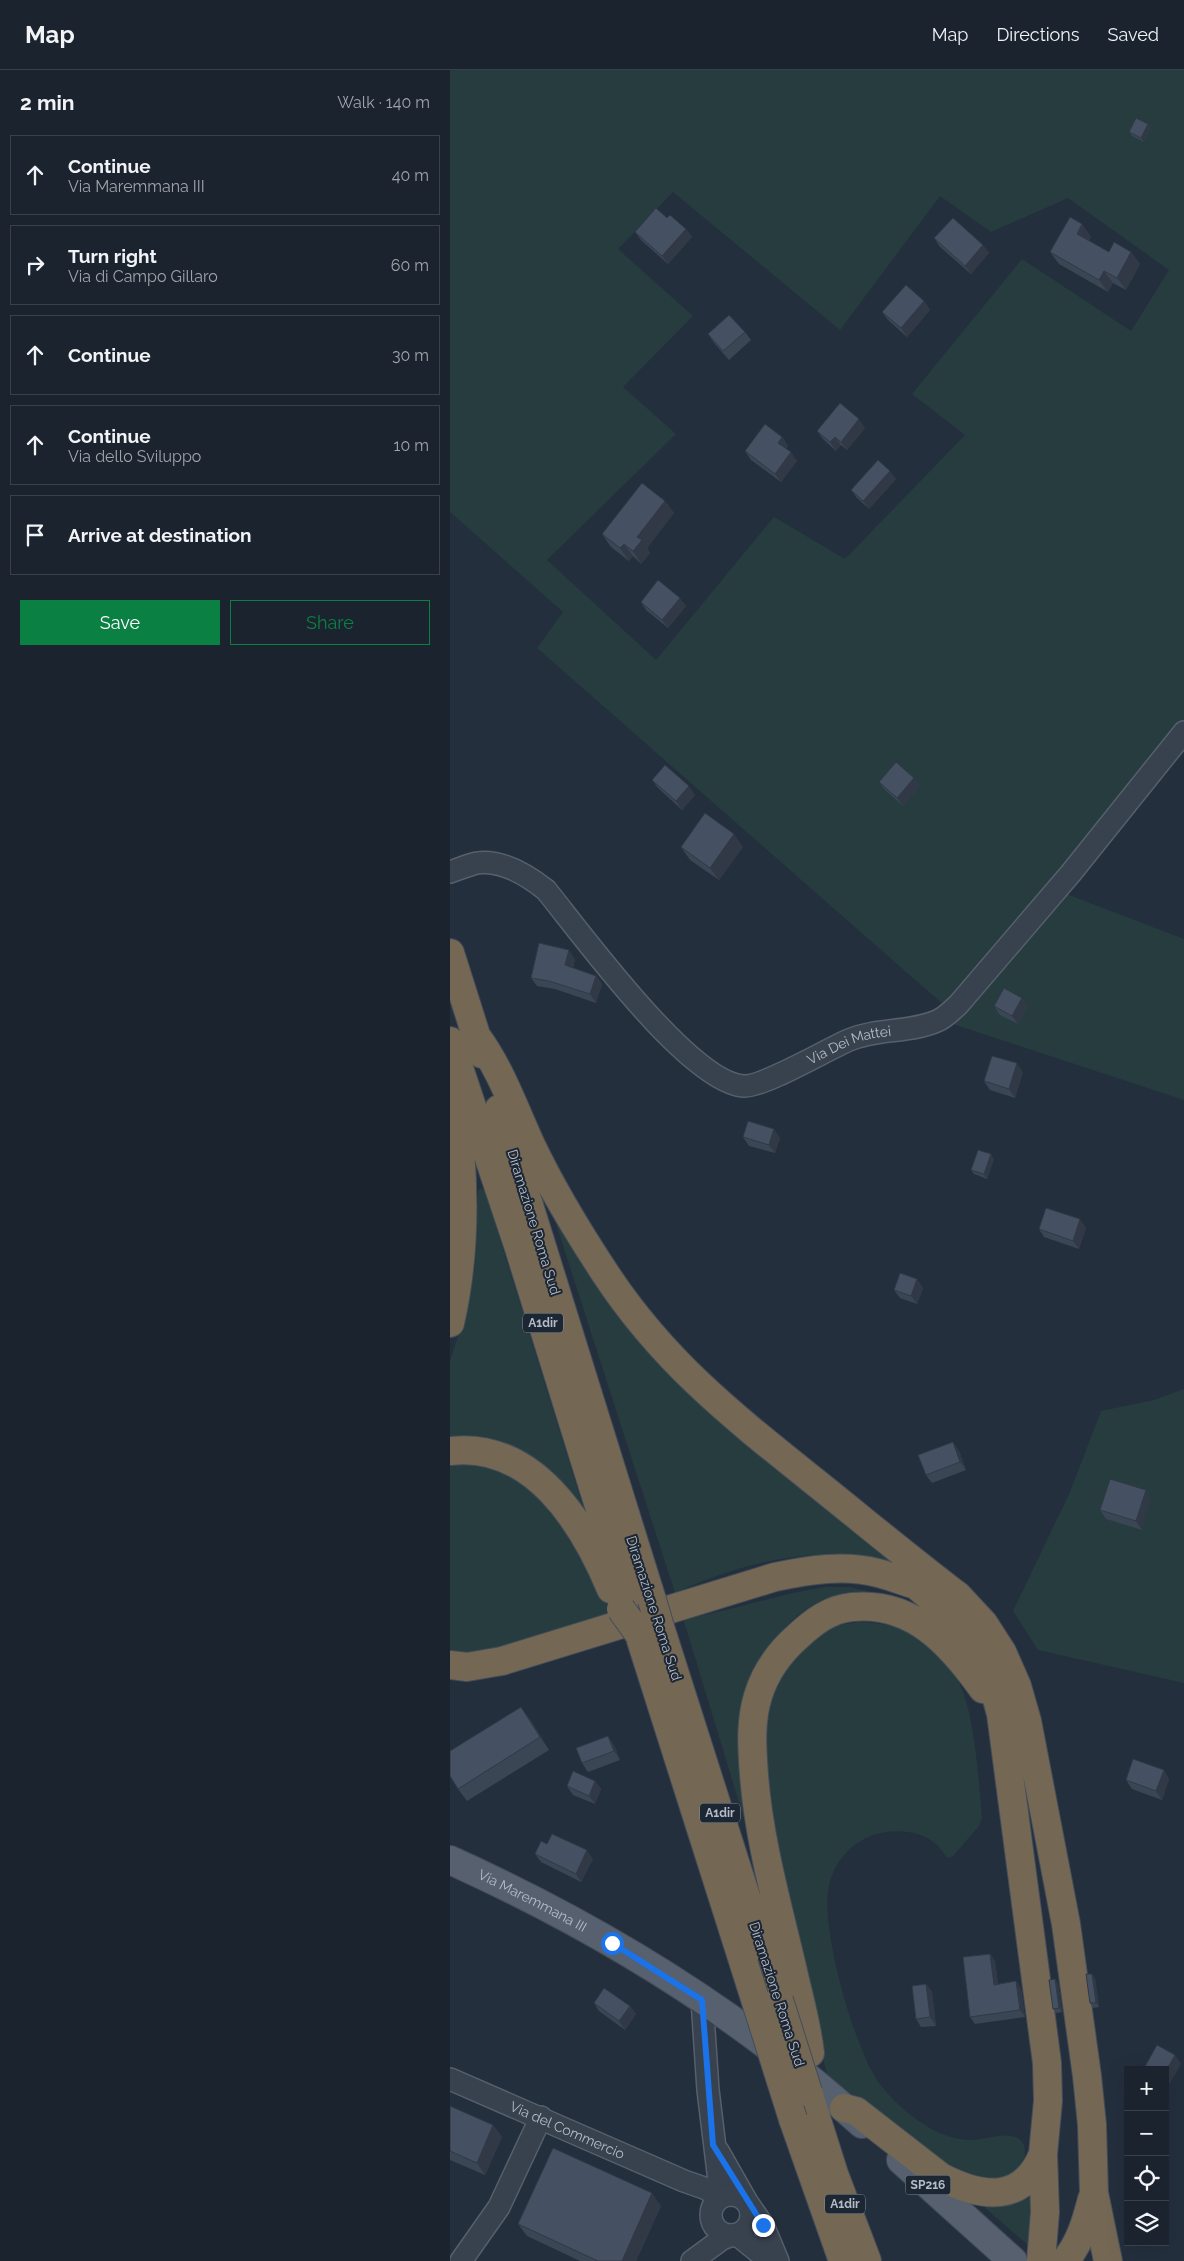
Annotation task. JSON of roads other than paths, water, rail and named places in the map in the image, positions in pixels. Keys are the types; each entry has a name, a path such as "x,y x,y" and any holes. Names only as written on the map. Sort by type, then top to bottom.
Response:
{"highway":[{"name":"Diramazione Roma Sud","path":"450,953 477,1037 634,1605"},
{"path":"477,1037 496,1066 544,1171 575,1225 621,1297 663,1349 694,1382 728,1412 958,1596 984,1624 1002,1652 1017,1686 1027,1721 1054,1855 1069,1944 1090,2102 1094,2193 1108,2261"},
{"name":"Diramazione Roma Sud","path":"450,1040 634,1605 650,1630 779,2000 826,2148 867,2261"},
{"path":"450,1077 458,1131 463,1201 460,1270 450,1323"},
{"path":"450,1451 476,1450 497,1455 525,1469 547,1486 570,1512 634,1605"},
{"path":"450,1665 467,1667 502,1661 775,1577 798,1572 831,1568 862,1570 890,1576 917,1586 958,1596"},
{"path":"917,1586 938,1603 976,1649 990,1676 1001,1714 1046,2054 1048,2101 1043,2154 1045,2212 1041,2261"},
{"path":"808,2092 810,2059 805,2026 768,1858 755,1788 753,1755 754,1719 758,1697 769,1670 795,1639 810,1625 826,1615 853,1607 882,1608 908,1616 935,1632 974,1677 1001,1714"},
{"name":"Diramazione Roma Sud","path":"650,1630 744,1964 793,2119 843,2261"},
{"path":"844,2108 856,2111 941,2177 982,2192 1002,2193 1019,2187 1033,2174 1043,2154"},
{"path":"1064,2261 1076,2246 1084,2229 1094,2193"}],"main road":[{"name":"Via Maremmana III","path":"450,1860 519,1892 612,1943 702,2000 766,2046 844,2108 1012,2261"}],"street":[{"name":"Via Dei Mattei","path":"450,872 478,863 493,863 513,868 546,890 622,983 676,1044 705,1068 723,1079 736,1085 756,1084 850,1039 938,1021 958,1005 1070,873 1184,732"},
{"path":"702,2000 716,2203 711,2220 713,2226 724,2234 740,2237 762,2255 766,2261"},
{"name":"Via del Commercio","path":"450,2079 541,2117 684,2181 708,2204 716,2203"},
{"path":"461,2261 498,2207 541,2117"},
{"path":"713,2145 763,2225 778,2261"},
{"path":"686,2261 716,2203 733,2194 740,2196 747,2202 750,2210 749,2224 743,2232 722,2239 692,2261"}]}
